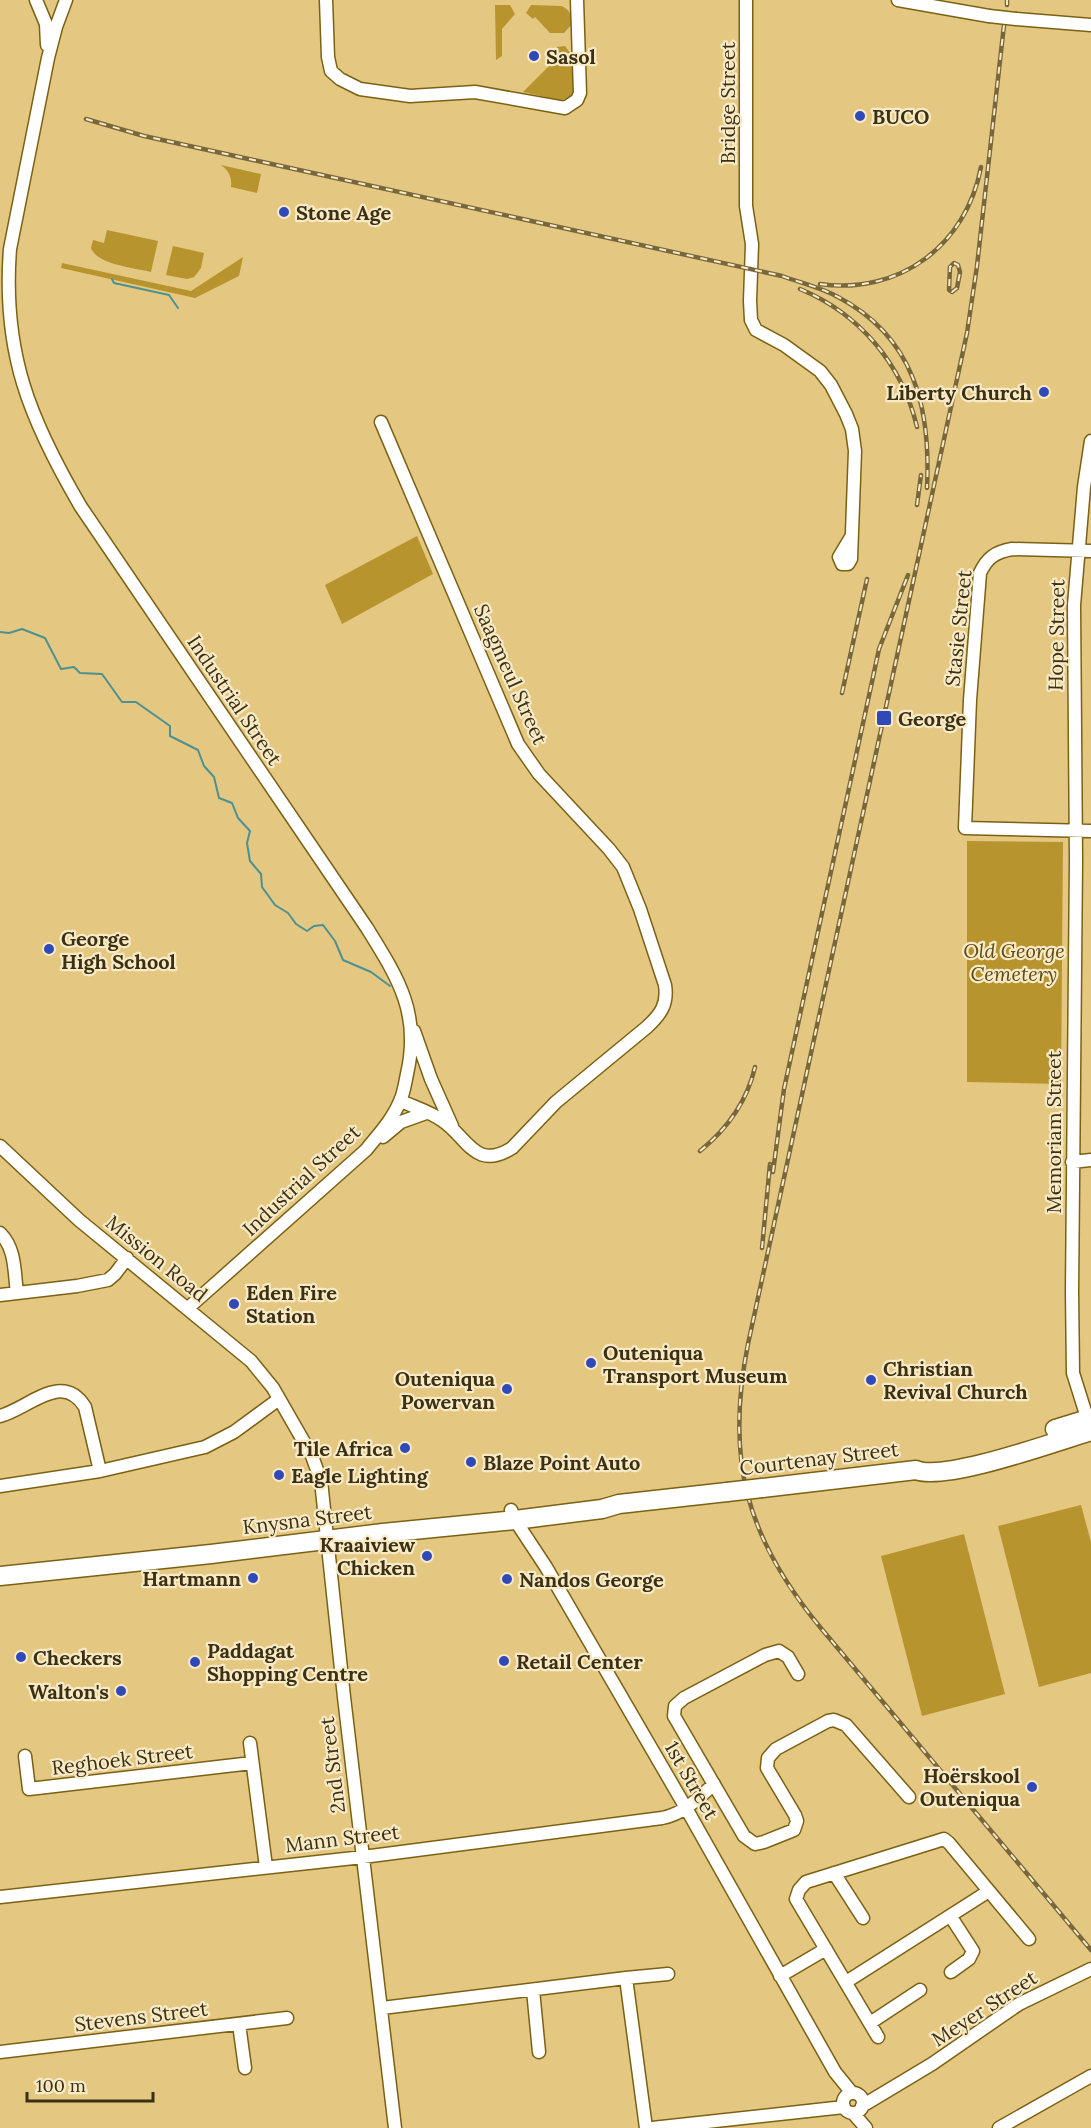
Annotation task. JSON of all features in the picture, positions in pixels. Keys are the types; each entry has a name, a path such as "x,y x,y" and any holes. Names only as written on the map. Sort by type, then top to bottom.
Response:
{"highway":[{"name":"Courtenay Street","path":"727,1492 916,1470 925,1464 966,1457 1090,1422"},
{"name":"Knysna Street","path":"0,1566 513,1515 602,1509 619,1504 727,1492"},
{"name":"Knysna Street","path":"0,1576 328,1534"}],"street":[{"path":"36,0 46,24 48,58"},
{"name":"Industrial Street","path":"56,27 55,14 58,0"},
{"name":"Industrial Street","path":"66,0 48,58 10,249 6,334 30,410 62,475 81,507 396,974 410,1018 410,1061 401,1101 389,1120 366,1150 188,1308"},
{"path":"326,0 327,46 331,72 360,89 410,96 475,92 565,108 577,100 580,93 577,0"},
{"name":"Bridge Street","path":"746,0 746,206 753,244 750,302 753,326 820,371 838,397 852,429 855,451 850,537"},
{"path":"898,0 1043,23 1091,25"},
{"name":"Saagmeul Street","path":"381,422 518,744 539,774 623,867 640,909 665,985 667,998 658,1017 556,1102 512,1148 499,1155 482,1155 467,1146 443,1120 401,1101"},
{"name":"Hope Street","path":"1076,831 1074,605 1085,551 1084,487 1091,441"},
{"name":"Stasie Street","path":"1076,831 964,828 970,700 980,573 986,561 999,551 1012,549 1085,551"},
{"path":"1076,831 1091,831"},
{"name":"Memoriam Street","path":"1076,831 1072,1162 1073,1373 1090,1422"},
{"path":"410,1018 431,1079 454,1131"},
{"path":"366,1150 401,1122 426,1113"},
{"name":"Mission Road","path":"0,1146 79,1220 251,1361 270,1383 317,1465 328,1534"},
{"path":"1072,1162 1091,1160"},
{"path":"0,1233 12,1250 17,1293"},
{"path":"0,1295 108,1280 115,1275 127,1258"},
{"path":"0,1416 15,1411 45,1394 61,1391 72,1394 85,1407 99,1472"},
{"path":"0,1486 99,1472 205,1447 234,1432 279,1399"},
{"name":"1st Street","path":"513,1515 550,1573 686,1809 866,2128"},
{"name":"2nd Street","path":"328,1534 344,1697 395,2128"},
{"path":"798,1674 788,1657 779,1651 765,1655 678,1702 673,1713 744,1836 755,1844 794,1830 797,1821 767,1768 768,1758 776,1749 823,1723 834,1720 846,1725 909,1797"},
{"path":"250,1743 266,1867"},
{"name":"Reghoek Street","path":"26,1756 29,1789 252,1763"},
{"path":"686,1809 714,1784"},
{"name":"Mann Street","path":"0,1897 363,1857 662,1818 686,1809"},
{"path":"878,2037 796,1899 796,1895 806,1882 944,1839 1029,1939"},
{"path":"834,1873 863,1918"},
{"path":"846,1982 989,1891"},
{"path":"951,1917 973,1951 969,1959 951,1972"},
{"path":"780,1976 826,1949"},
{"name":"Meyer Street","path":"652,2128 804,2112 852,2103 900,2084 1019,2004 1091,1969"},
{"path":"382,2008 668,1974"},
{"path":"626,1978 646,2128"},
{"path":"533,1990 539,2052"},
{"path":"870,2023 920,1990"},
{"name":"Stevens Street","path":"0,2052 287,2018"},
{"path":"239,2024 245,2068"},
{"path":"999,2128 1091,2076"}],"green space":[{"path":"495,5 510,5 515,14 502,29 502,56 496,60"},
{"path":"531,5 564,7 570,13 572,24 564,33 550,33 535,17 533,19 526,13"},
{"path":"565,46 573,57 574,89 570,99 559,100 523,92 553,62 557,47"},
{"path":"221,165 261,174 257,193 231,187 229,174"},
{"path":"107,230 158,241 151,272 109,262 95,254 91,248 93,240 104,243"},
{"path":"173,246 204,253 201,268 194,277 187,279 166,275"},
{"path":"243,257 239,276 195,298 61,268 62,263 191,291"},
{"path":"417,536 433,574 342,624 325,585"},
{"name":"Old George Cemetery","path":"967,841 1063,842 1061,1084 967,1082"},
{"path":"1081,1505 1091,1542 1091,1673 1039,1687 998,1526"},
{"path":"964,1534 1005,1694 922,1716 881,1556"}],"waterway":[{"path":"112,279 114,283 169,295 178,308"},
{"path":"0,632 9,633 22,629 45,638 61,669 74,667 80,673 102,674 122,702 136,702 170,726 170,736 198,750 204,766 214,777 219,798 232,803 238,818 250,831 247,843 250,861 261,874 262,887 275,905 288,913 296,924 307,931 314,926 323,925 335,941 343,960 371,972 390,986"}],"railway":[{"path":"1007,0 1007,5"},
{"path":"1004,25 977,266 967,333 748,1344 741,1385 739,1424 741,1460 748,1495 759,1528 774,1561 795,1594 820,1627 1091,1950"},
{"path":"86,119 144,136 782,276 824,290 864,313 885,332 901,354 921,403 927,458 927,488"},
{"path":"820,284 849,285 876,281 902,273 924,259 944,242 961,220 973,195 981,167"},
{"path":"954,263 958,265 960,272 957,288 952,292 949,290 950,267 954,263"},
{"path":"800,289 841,312 875,344 901,382 917,427"},
{"path":"917,505 921,475"},
{"path":"773,1172 784,1089 879,649 908,575"},
{"path":"842,693 867,579"},
{"path":"700,1151 719,1134 735,1114 747,1092 755,1067"},
{"path":"762,1248 770,1164"}],"place":[{"name":"Sasol","path":"534,56"},
{"name":"BUCO","path":"860,116"},
{"name":"Stone Age","path":"284,212"},
{"name":"Liberty Church","path":"1044,392"},
{"name":"George","path":"884,718"},
{"name":"George High School","path":"49,949"},
{"name":"Eden Fire Station","path":"234,1304"},
{"name":"Outeniqua Transport Museum","path":"591,1363"},
{"name":"Christian Revival Church","path":"871,1380"},
{"name":"Outeniqua Powervan","path":"507,1389"},
{"name":"Tile Africa","path":"405,1448"},
{"name":"Blaze Point Auto","path":"471,1462"},
{"name":"Eagle Lighting","path":"279,1475"},
{"name":"Kraaiview Chicken","path":"427,1556"},
{"name":"Hartmann","path":"253,1578"},
{"name":"Nandos George","path":"507,1579"},
{"name":"Checkers","path":"21,1657"},
{"name":"Retail Center","path":"504,1661"},
{"name":"Paddagat Shopping Centre","path":"195,1662"},
{"name":"Walton's","path":"121,1691"},
{"name":"Hoërskool Outeniqua","path":"1032,1787"}]}
